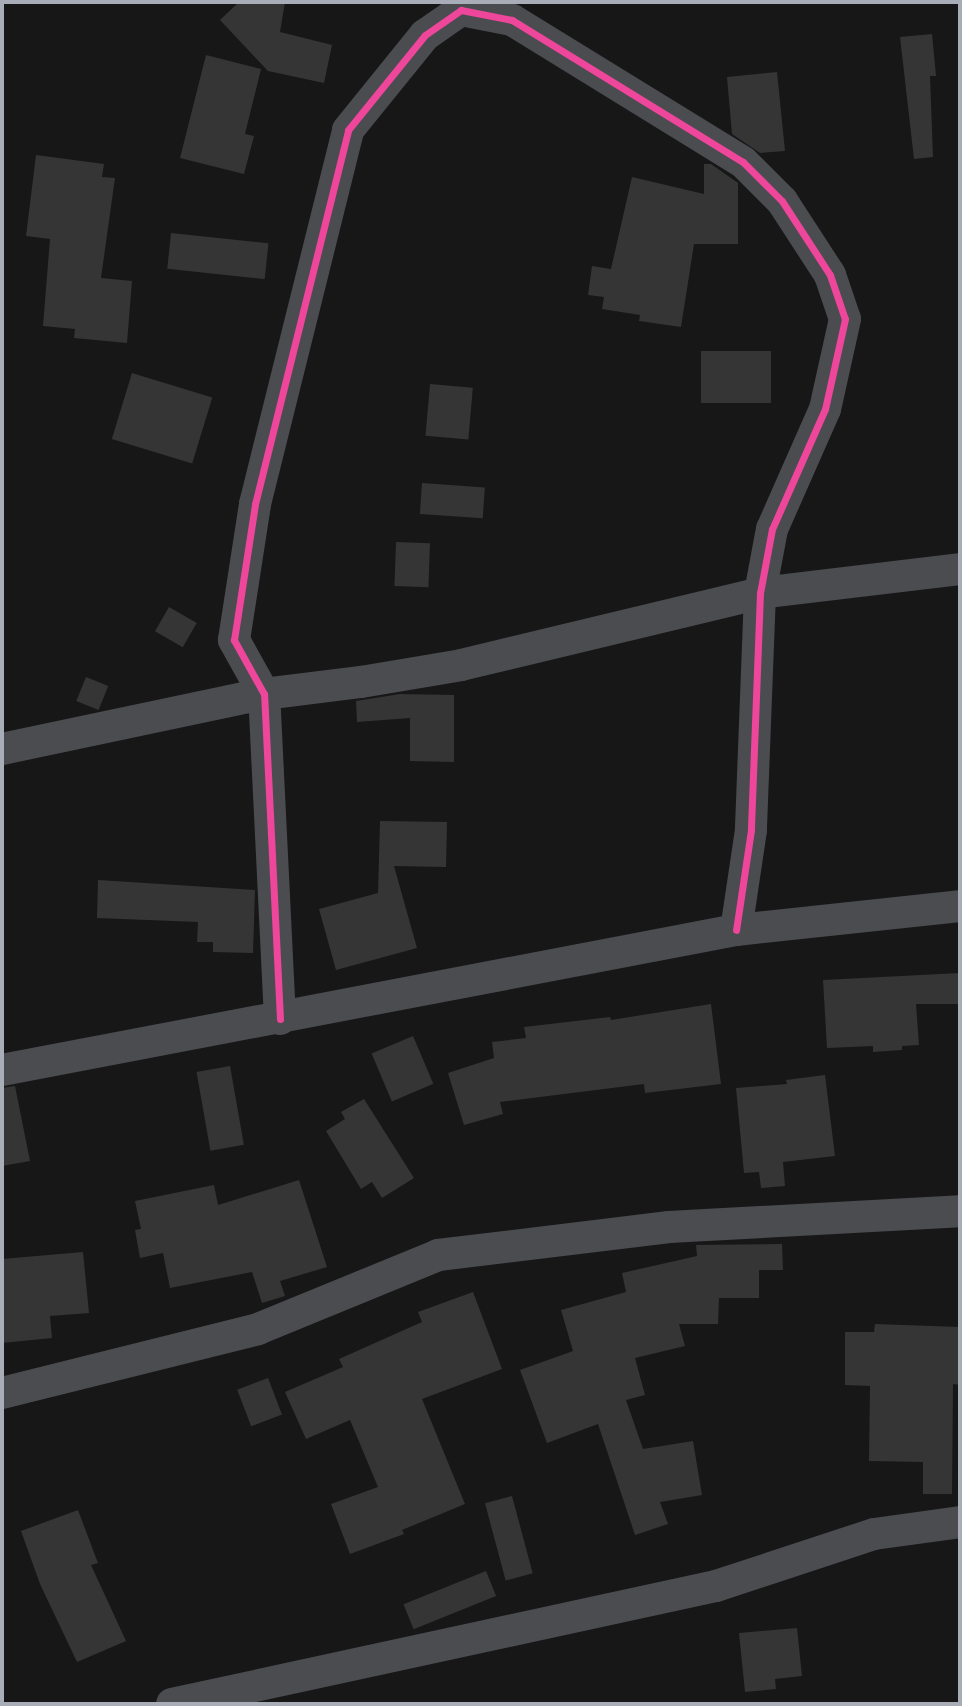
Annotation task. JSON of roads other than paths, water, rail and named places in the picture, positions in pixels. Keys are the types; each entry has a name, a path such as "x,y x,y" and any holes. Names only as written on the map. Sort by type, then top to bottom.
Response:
{"street":[{"path":"280,1018 264,694 234,640 255,505 348,130 425,35 461,10 512,20 743,162 782,201 830,275 845,320 825,409 772,529 760,593 751,830 736,930"},
{"path":"2,749 264,694 361,682 461,665 760,593 960,569"},
{"path":"2,1070 736,930 960,906"},
{"path":"2,1393 258,1329 438,1255 669,1227 960,1211"},
{"path":"172,1704 716,1586 874,1534 960,1522"}]}
